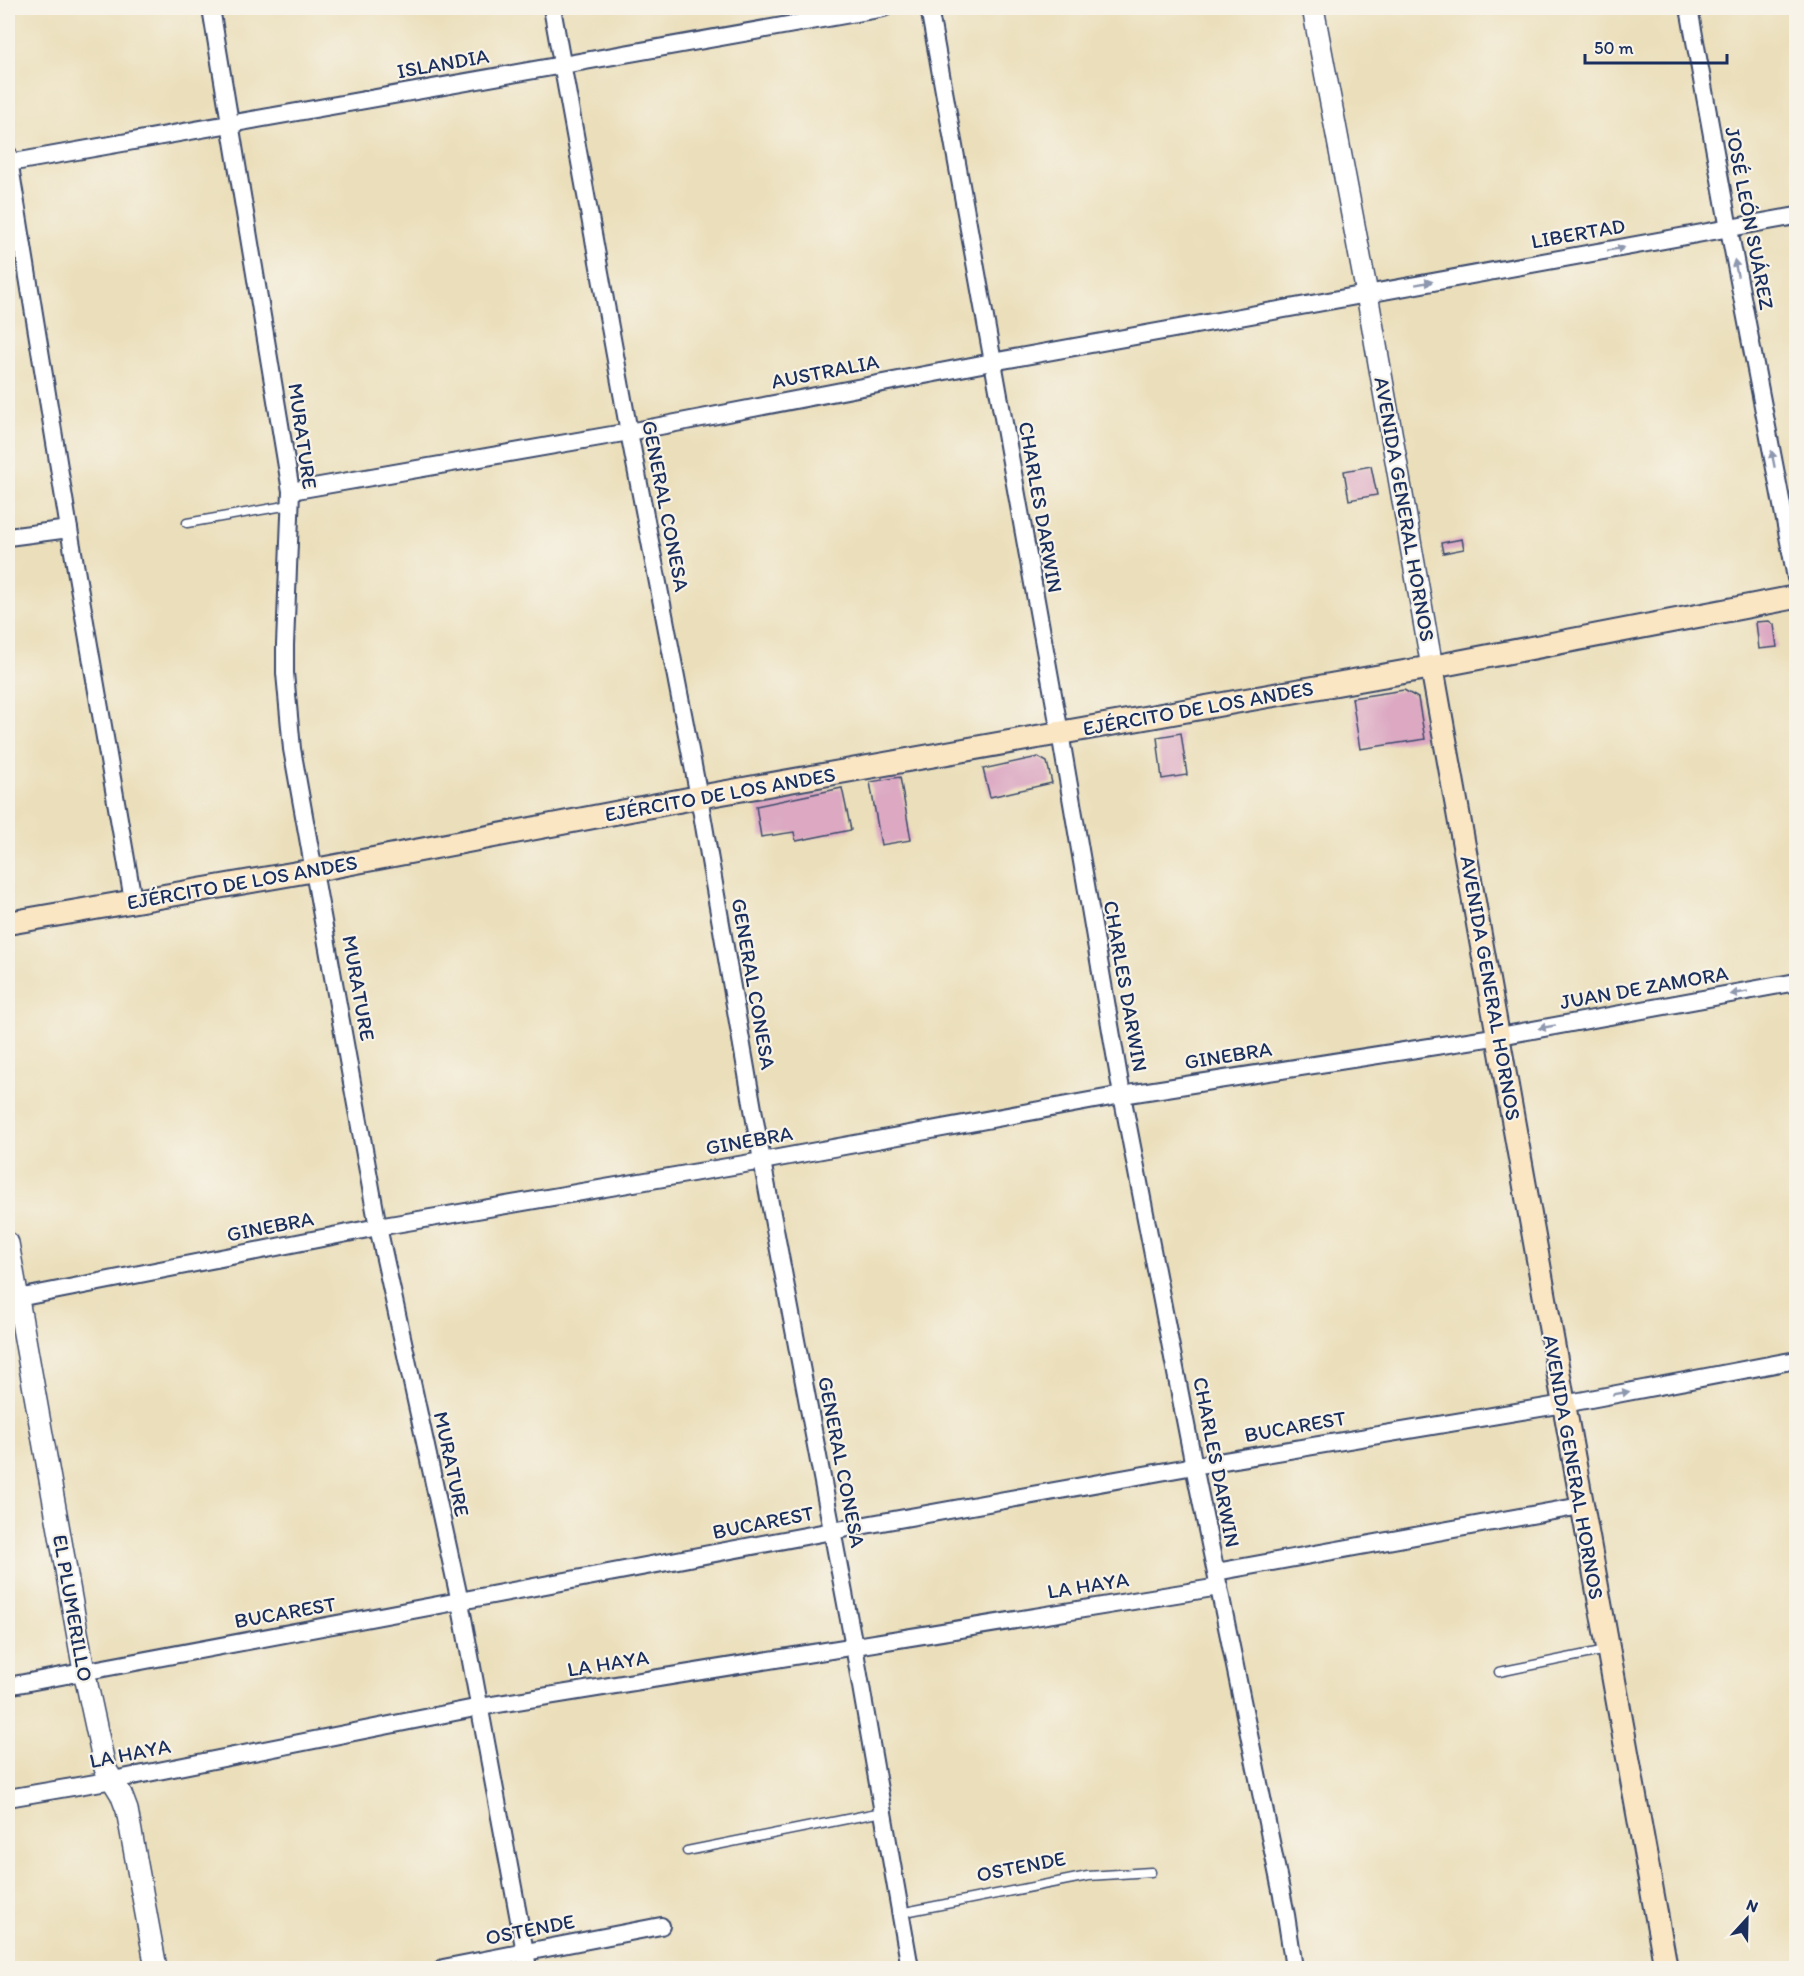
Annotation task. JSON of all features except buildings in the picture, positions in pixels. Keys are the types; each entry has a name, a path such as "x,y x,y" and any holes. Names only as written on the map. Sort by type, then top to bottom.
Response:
{"main road":[{"name":"EJÉRCITO DE LOS ANDES","path":"8,923 315,870 699,797 1432,667 1797,597"},
{"name":"AVENIDA GENERAL HORNOS","path":"1432,667 1500,1036 1606,1650 1666,1968"}],"street":[{"name":"MURATURE","path":"211,8 291,498 285,674 292,749 378,1227 460,1602 527,1961"},
{"name":"GENERAL CONESA","path":"552,8 629,432 699,797 762,1161 854,1646 910,1968"},
{"name":"ISLANDIA","path":"8,158 563,65 884,8"},
{"name":"CHARLES DARWIN","path":"929,8 1060,733 1122,1095 1194,1466 1286,1916 1294,1968"},
{"name":"AVENIDA GENERAL HORNOS","path":"1313,8 1367,294 1432,667"},
{"name":"JOSÉ LEÓN SUÁREZ","path":"1689,8 1728,229 1797,578"},
{"path":"8,158 133,900"},
{"name":"LIBERTAD","path":"1367,294 1797,216"},
{"name":"AUSTRALIA","path":"291,498 992,362 1367,294"},
{"path":"8,537 69,529"},
{"name":"JUAN DE ZAMORA","path":"1500,1036 1797,982"},
{"name":"GINEBRA","path":"13,1299 378,1227 762,1161 1122,1095 1500,1036"},
{"name":"EL PLUMERILLO","path":"8,1243 13,1299 84,1671 105,1768 122,1794 127,1810 156,1968"},
{"name":"BUCAREST","path":"8,1686 832,1531 1194,1466 1564,1404 1797,1360"},
{"name":"LA HAYA","path":"8,1798 113,1780 480,1707 854,1646 1217,1580 1581,1506"},
{"name":"OSTENDE","path":"443,1968 527,1961 661,1926"}],"lane":[{"path":"187,523 291,498"},
{"path":"1499,1672 1606,1650"},
{"path":"687,1851 882,1812"},
{"name":"OSTENDE","path":"900,1913 1088,1876 1151,1872"}]}
